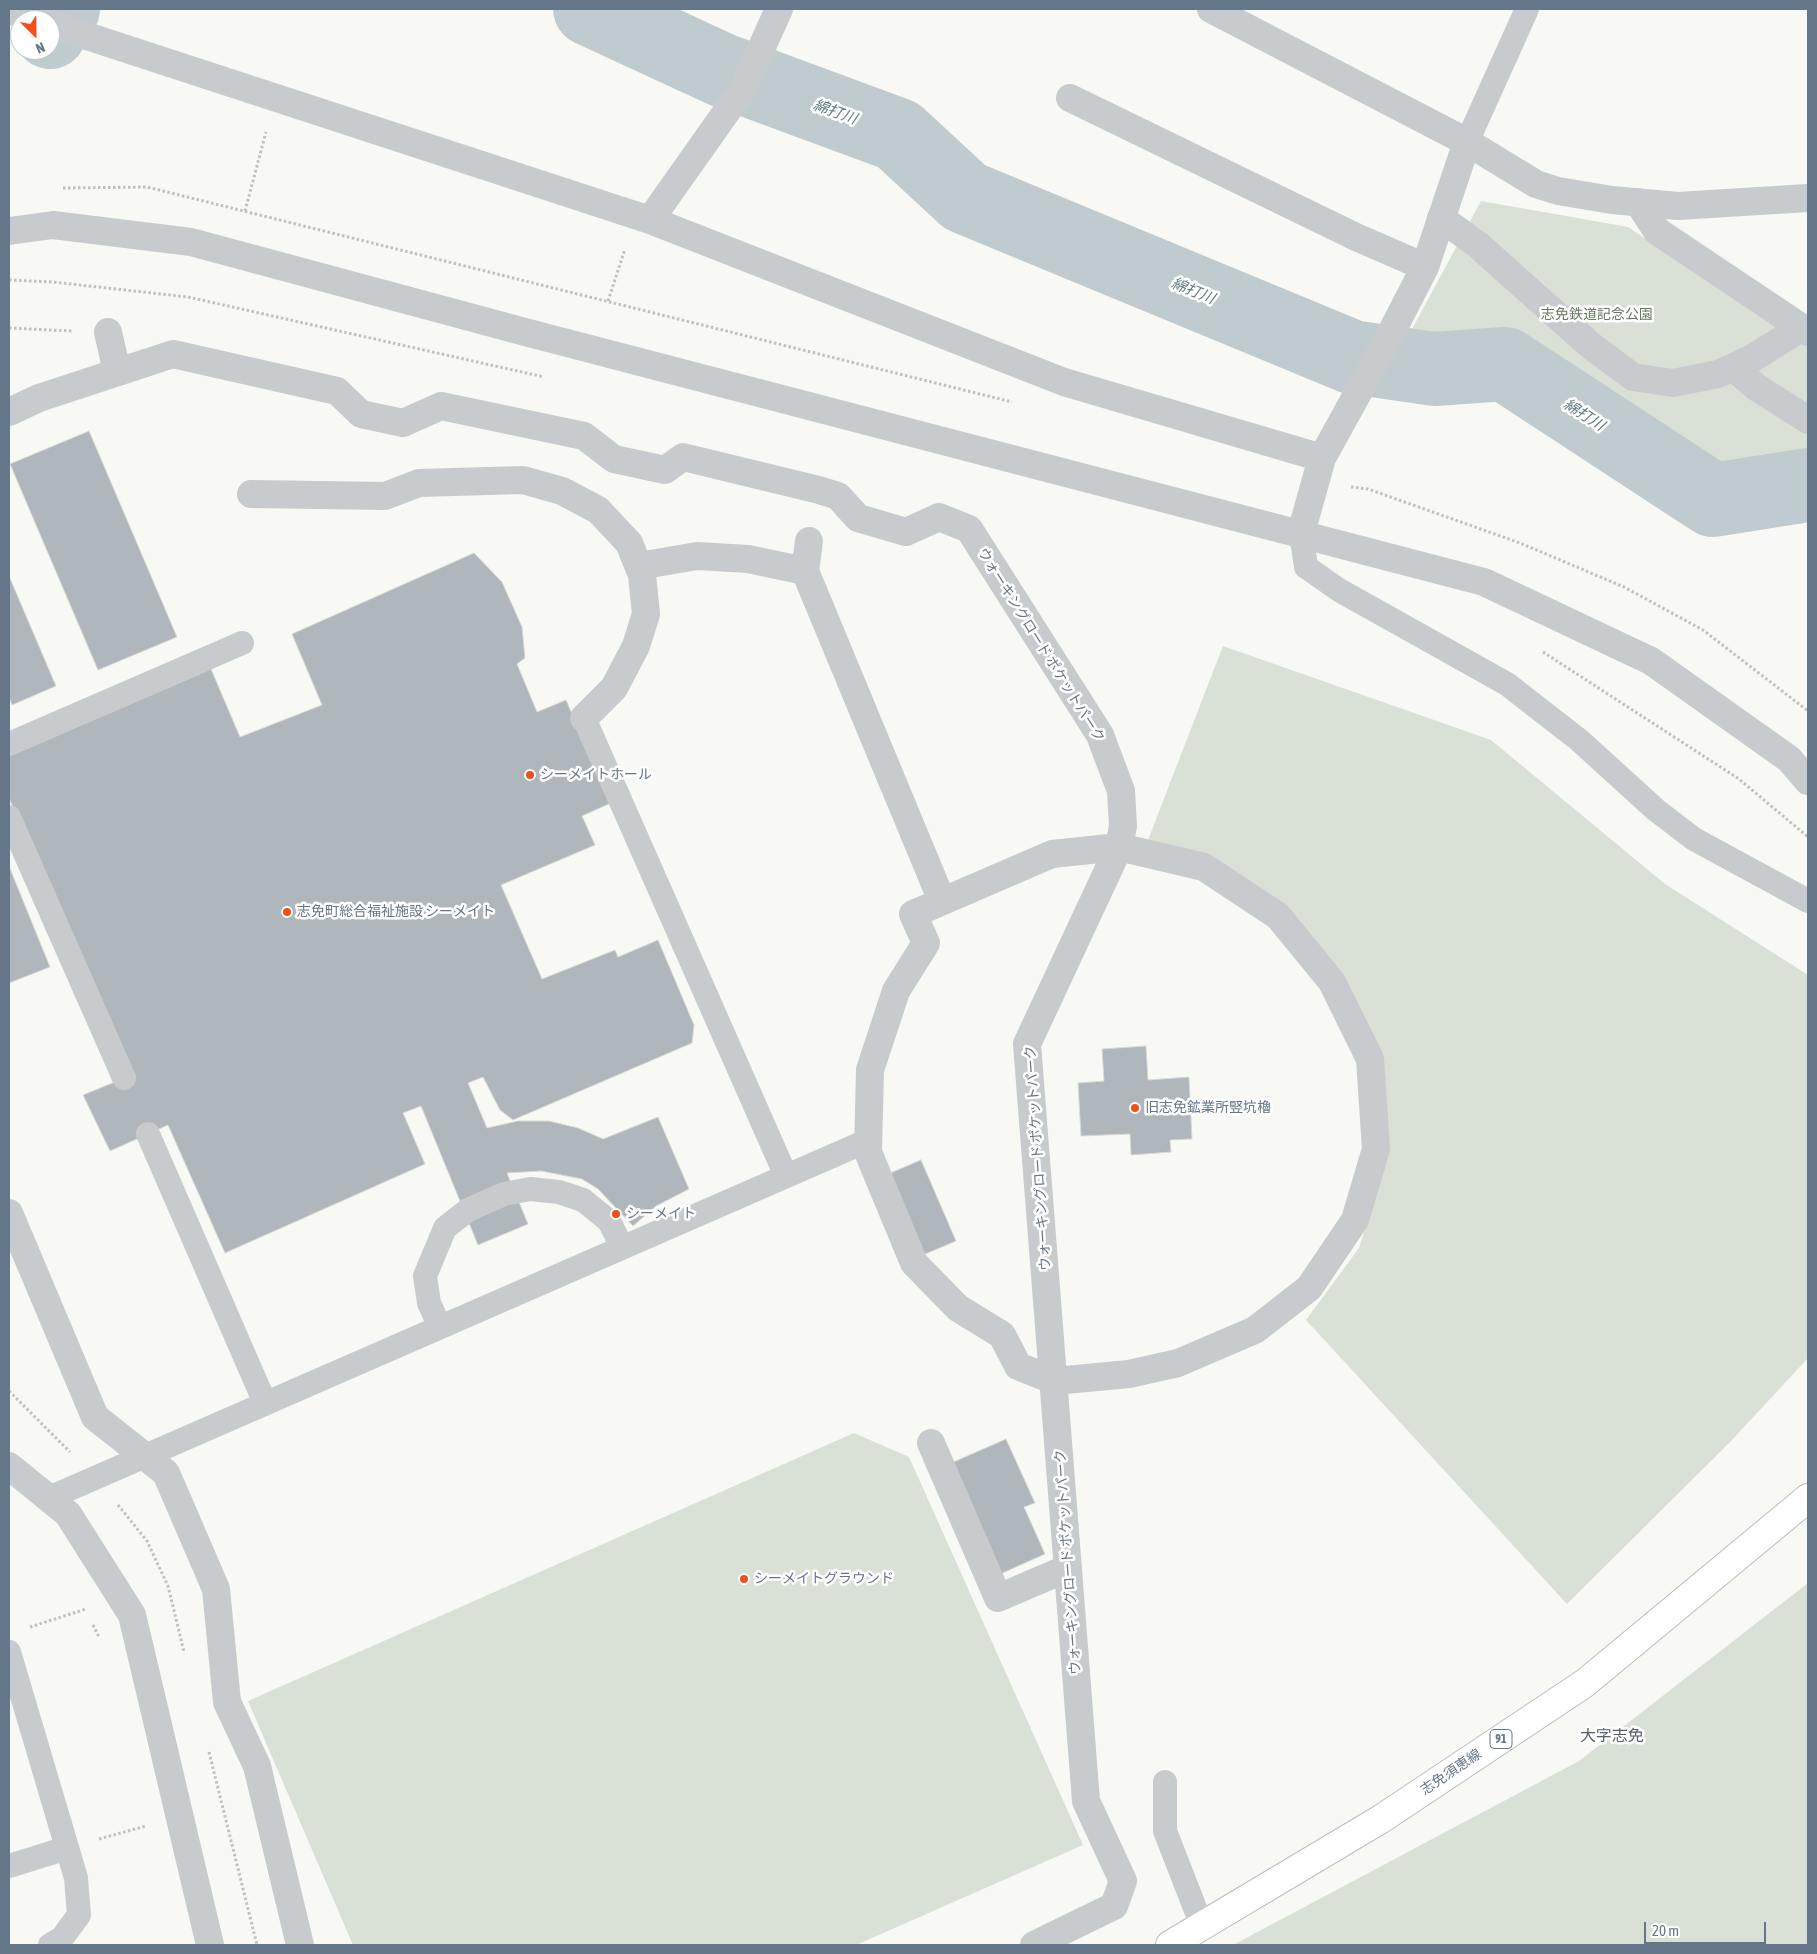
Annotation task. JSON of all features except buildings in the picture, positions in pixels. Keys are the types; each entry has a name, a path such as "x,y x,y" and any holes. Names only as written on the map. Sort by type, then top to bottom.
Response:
{"main road":[{"name":"志免須恵線","path":"1170,1945 1381,1819 1585,1683 1808,1498"}],"street":[{"path":"643,218 744,88 778,9"},
{"path":"1211,9 1466,142 1536,184 1558,191 1678,206 1808,198"},
{"path":"60,22 276,97 643,218 1064,382 1319,470"},
{"path":"1070,98 1356,238 1424,267"},
{"path":"1301,533 1319,470 1424,267 1466,142"},
{"path":"1441,218 1478,245 1590,345 1633,377 1673,383 1718,374 1805,330 1657,231 1638,202"},
{"path":"9,231 53,225 190,242 525,332 1484,582 1651,661 1789,759 1808,780"},
{"path":"108,332 117,372"},
{"name":"ウォーキングロード ポケットパーク","path":"9,412 39,398 173,354 337,391 361,414 403,422 441,406 584,436 614,459 665,470 683,457 819,490 838,496 858,518 906,532 939,516 969,529 1100,735 1121,791 1122,826 1120,847 1027,1044 1055,1381 1086,1801 1123,1881 1114,1906 1034,1945"},
{"path":"1733,367 1756,387 1808,420"},
{"path":"251,494 384,496 419,483 524,480 562,491 598,510 629,543 642,575 646,614 636,646 614,688 584,718"},
{"path":"809,541 804,571 942,901"},
{"path":"639,566 697,556 748,559 804,571"},
{"path":"1120,847 1204,867 1278,916 1332,982 1370,1059 1376,1149 1355,1220 1309,1288 1255,1330 1178,1363 1129,1374 1055,1381 1018,1366 1002,1334 958,1308 914,1263 868,1152 870,1070 896,991 926,943 913,914 942,901 1052,854 1120,847"},
{"path":"9,1213 95,1417 166,1473 216,1589 228,1702 257,1766 300,1945"},
{"path":"931,1443 998,1598 1068,1568"},
{"path":"9,1466 68,1514 132,1616 210,1945"}],"lane":[{"path":"1466,142 1528,9"},
{"path":"1301,533 1306,568 1338,590 1507,684 1579,740 1656,810 1694,839 1808,901"},
{"path":"9,744 242,644"},
{"path":"584,718 786,1176"},
{"path":"9,817 124,1078"},
{"path":"148,1134 265,1403"},
{"path":"49,1498 869,1140"},
{"path":"440,1327 429,1303 425,1276 445,1228 468,1210 504,1194 530,1188 559,1192 583,1200 609,1221 622,1247"},
{"path":"9,1652 76,1878 79,1915 62,1938 50,1945"},
{"path":"1164,1782 1165,1831 1202,1926"},
{"path":"9,1866 67,1848"}],"path":[{"path":"245,211 276,97"},
{"path":"59,188 147,187 1022,405"},
{"path":"608,301 643,218"},
{"path":"9,328 108,332"},
{"path":"1319,470 1520,543 1624,587 1702,630 1808,711"},
{"path":"82,1601 101,1642"},
{"path":"26,1628 86,1609"},
{"path":"67,1848 149,1826 146,1816"}],"green space":[{"name":"志免鉄道記念公園","path":"1481,201 1628,227 1808,346 1808,469 1710,491 1483,350 1397,357"},
{"path":"1223,646 1491,740 1665,884 1808,975 1808,1358 1731,1441 1567,1604 1306,1320 1359,1248 1385,1166 1338,971 1148,840"},
{"name":"シーメイトグラウンド","path":"854,1433 909,1457 1083,1845 856,1945 353,1945 248,1701"},
{"path":"1808,1583 1808,1945 1233,1945 1579,1761"}],"waterway":[{"name":"綿打川","path":"60,14 63,9"},
{"name":"綿打川","path":"590,9 722,70 898,135 965,197 1352,357 1434,369 1505,364 1713,500 1808,485"}],"place":[{"name":"シーメイトホール","path":"530,775"},
{"name":"志免町総合福祉施設 シーメイト","path":"287,912"},
{"name":"旧志免鉱業所竪坑櫓","path":"1135,1108"},
{"name":"シーメイト","path":"616,1214"},
{"name":"シーメイトグラウンド","path":"744,1579"}],"district":[{"name":"大字志免","path":"1612,1736"}]}
